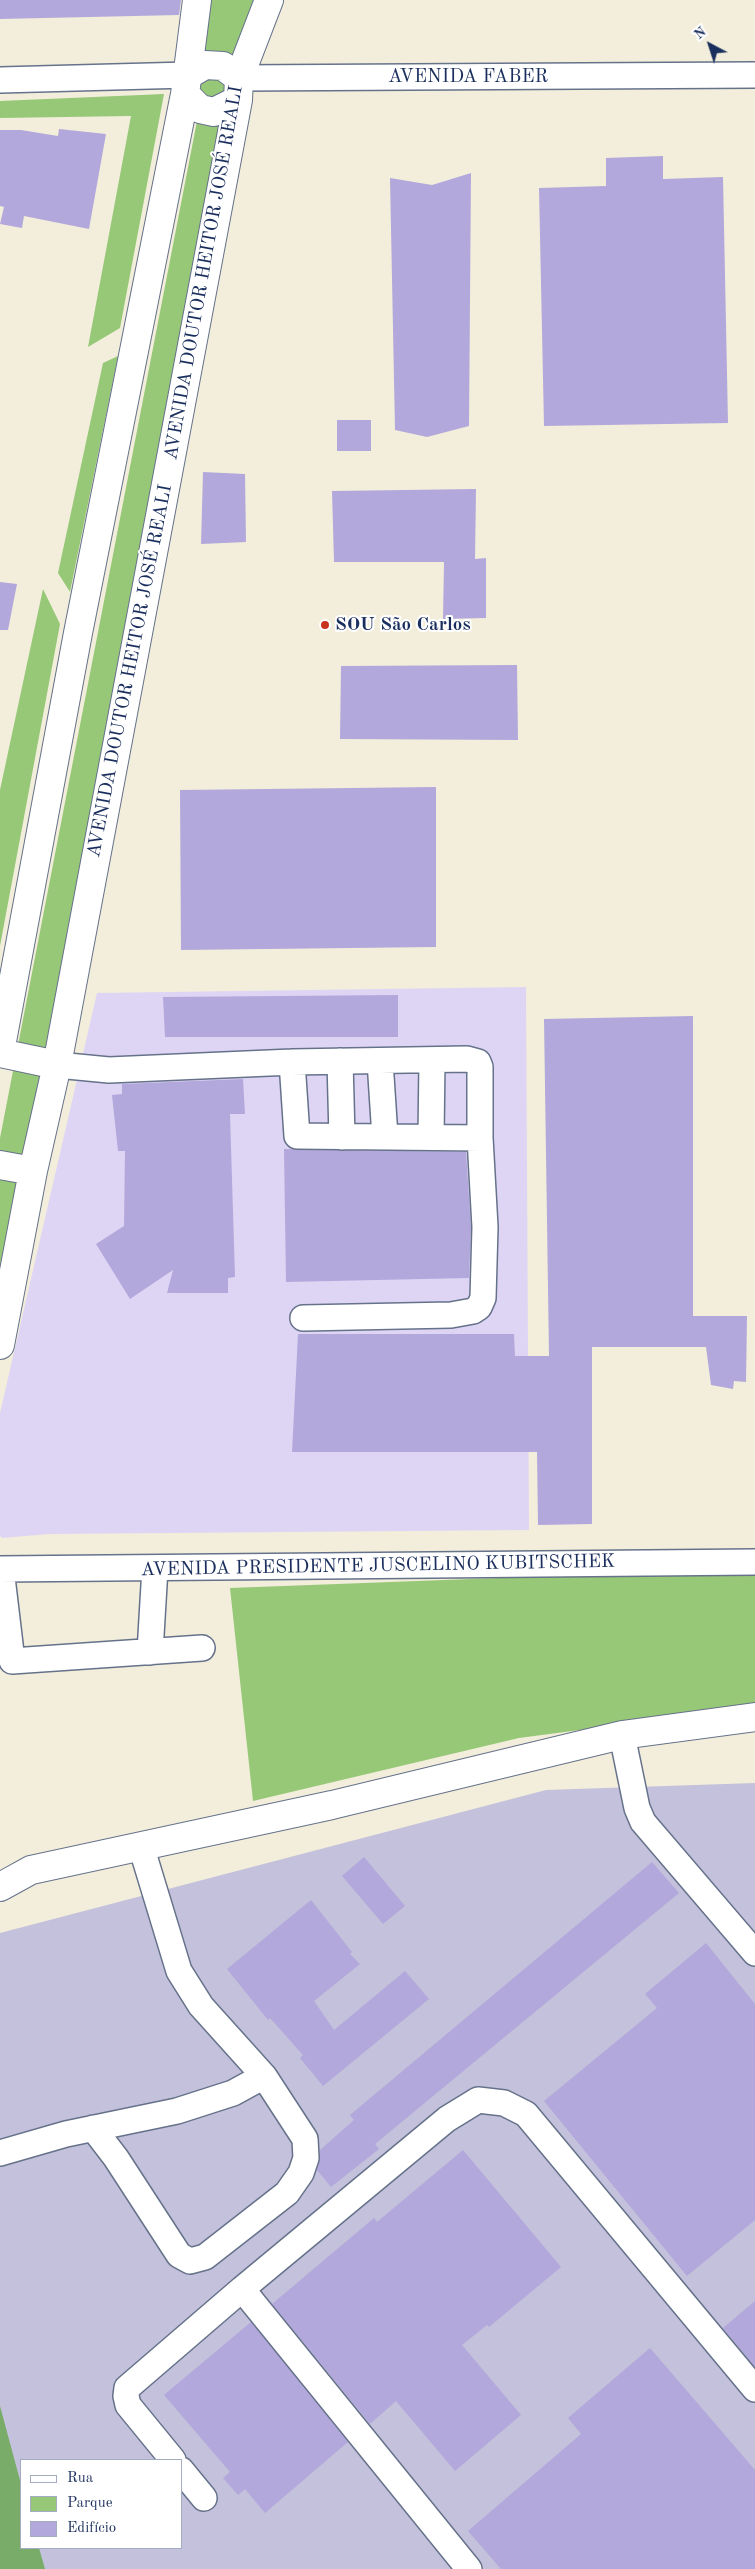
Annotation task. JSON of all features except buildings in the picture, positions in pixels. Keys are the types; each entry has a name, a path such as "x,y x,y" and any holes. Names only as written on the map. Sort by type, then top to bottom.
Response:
{"main road":[{"path":"56,1065 0,1053 78,633 187,84 198,0"},
{"name":"AVENIDA DOUTOR HEITOR JOSÉ REALI","path":"0,1345 33,1170 56,1065 239,89 268,0"},
{"path":"204,65 223,66 239,89 214,112 200,109 187,84 204,65"},
{"path":"0,1165 33,1170"},
{"path":"0,1887 31,1870 332,1805 622,1735 755,1716"},
{"path":"0,1867 31,1870"}],"street":[{"name":"AVENIDA FABER","path":"239,89 755,75"},
{"path":"0,80 187,84"},
{"path":"56,1065 109,1070 292,1062 467,1059 478,1062 480,1068 480,1138 485,1227 483,1298 479,1307 472,1311 451,1314 303,1318"},
{"path":"340,1061 342,1137"},
{"path":"380,1061 385,1137"},
{"path":"431,1137 432,1061"},
{"path":"292,1062 297,1136 480,1138"},
{"name":"AVENIDA PRESIDENTE JUSCELINO KUBITSCHEK","path":"1,1569 755,1562"},
{"path":"150,1652 156,1568"},
{"path":"1,1569 12,1661 202,1648"},
{"path":"622,1735 637,1808 643,1822 755,1953"},
{"path":"93,2128 116,2158 179,2255 190,2262 205,2257 286,2193 301,2173 306,2158 305,2139 264,2076 201,2006 179,1971 141,1846"},
{"path":"0,2153 66,2134 176,2111 233,2093 264,2076"},
{"path":"173,2459 128,2405 127,2388 242,2289 447,2119 478,2100 504,2103 526,2114 755,2389"},
{"path":"242,2289 469,2569"},
{"path":"182,2471 204,2498"}],"shaded area":[{"path":"526,987 529,1530 49,1534 2,1538 0,1536 0,1413 97,993"},
{"path":"755,1783 755,2569 0,2569 0,1933 546,1790"}],"green space":[{"path":"200,0 266,0 238,74 204,61"},
{"path":"221,72 233,94 199,100 198,77"},
{"path":"164,94 120,328 88,347 131,116 0,118 0,101"},
{"path":"197,121 223,127 0,1290 0,1138"},
{"path":"118,356 70,592 58,573 103,363"},
{"path":"43,589 60,624 0,946 0,790"},
{"path":"755,1572 755,1707 519,1738 253,1801 230,1588 498,1578"},
{"path":"0,2406 20,2480 20,2549 39,2549 45,2569 0,2569"}],"place":[{"name":"SOU São Carlos","path":"325,625"}]}
